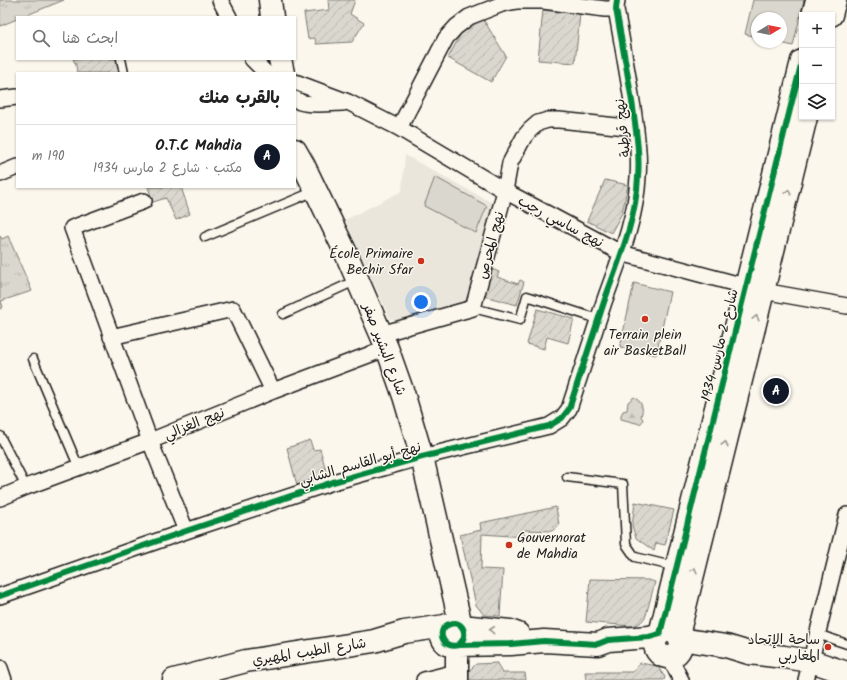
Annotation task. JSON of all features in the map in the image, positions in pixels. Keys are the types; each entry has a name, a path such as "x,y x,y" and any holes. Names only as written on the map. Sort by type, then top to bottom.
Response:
{"street":[{"path":"220,0 228,16"},
{"path":"814,12 817,0"},
{"path":"833,12 835,0"},
{"path":"400,128 446,38 456,27 469,17 502,4 517,1 544,1 604,9 616,5"},
{"name":"نهج قرطبة","path":"616,5 636,128 638,158 638,177 634,212 621,253"},
{"path":"253,60 265,72"},
{"path":"270,72 271,60"},
{"path":"280,60 283,72"},
{"name":"شارع 2 مارس 1934","path":"671,646 680,590 754,289 799,75"},
{"name":"نهج ساسي رجب","path":"296,82 348,102 400,128 505,191 621,253 754,289 847,306"},
{"path":"0,99 16,97"},
{"path":"296,100 307,103 348,102"},
{"name":"نهج المحرص","path":"473,308 505,191 510,163 524,137 530,130 538,123 548,120 636,128"},
{"name":"شارع 2 مارس 1934","path":"754,289 805,120"},
{"name":"شارع البشير صفر","path":"296,142 299,157 345,251 384,341 404,396 422,457 442,544 457,676"},
{"path":"0,174 16,167"},
{"path":"144,201 72,228 150,441 186,531"},
{"name":"نهج أبو القاسم الشابي","path":"0,596 186,531 333,482 422,457 549,426 562,418 569,409 621,253"},
{"path":"384,341 473,308"},
{"path":"111,337 233,309 273,390"},
{"name":"نهج الغزالي","path":"0,498 150,441 273,390 384,341"},
{"path":"808,671 847,515"},
{"name":"شارع 2 مارس 1934","path":"680,590 676,567 695,530"},
{"name":"شارع الطيب المهيري","path":"174,680 246,661 374,641 453,635 511,644 544,641 598,644 608,640 649,637 671,646 725,656 748,653 784,657 808,671 847,673"},
{"path":"671,646 674,666 680,679"},
{"path":"0,668 4,680"},
{"path":"424,680 457,676"}],"lane":[{"path":"121,60 124,72"},
{"path":"205,237 316,191"},
{"path":"283,314 358,280"},
{"path":"473,308 520,320 527,296 598,319"},
{"path":"33,359 79,468"},
{"path":"0,436 26,487"},
{"path":"567,477 623,484 626,544 635,557 676,567"},
{"path":"817,634 847,644"}],"shaded area":[{"name":"École Primaire Bechir Sfar","path":"405,155 494,204 465,302 400,321 390,319 345,220 402,191"}],"green space":[{"path":"0,0 64,0 24,16 16,16 16,19 0,26"},
{"path":"328,0 355,0 350,14 364,23 352,42 316,44 315,38 308,39 304,13 329,10"},
{"path":"753,0 804,0 801,12 799,12 799,21 793,46 787,44 787,12 751,12 751,36 745,34"},
{"path":"543,10 580,14 575,63 538,60"},
{"path":"483,19 506,56 491,82 448,58 465,26"},
{"path":"74,60 116,60 119,72 77,72"},
{"path":"435,177 487,206 476,233 424,206"},
{"path":"605,180 628,185 622,213 611,233 587,221"},
{"path":"148,188 181,188 190,214 176,220 166,198 153,202"},
{"path":"0,236 2,239 8,236 32,291 1,301 3,307 0,309"},
{"path":"492,269 499,272 497,277 518,284 520,280 524,282 517,305 484,296"},
{"name":"Terrain plein air BasketBall","path":"634,283 670,292 656,355 620,347"},
{"path":"537,309 574,319 568,343 547,337 544,349 527,344"},
{"path":"634,397 641,403 641,416 643,420 640,424 621,419 623,411 627,410 628,402"},
{"path":"310,440 313,450 320,449 327,474 297,485 287,448"},
{"path":"635,502 674,510 665,545 656,543 654,551 636,538 632,526"},
{"path":"556,507 559,525 552,531 525,530 524,537 482,534 481,569 503,570 500,616 484,615 476,605 460,535 481,530 480,523"},
{"path":"590,579 648,580 655,582 646,615 643,620 638,624 631,626 586,622"},
{"path":"497,663 502,673 525,673 526,680 469,680 469,671 476,664"},
{"path":"640,663 657,666 665,677 664,680 586,680 585,672 633,672"}],"cycle path":[{"path":"0,596 186,531 333,482 422,457 549,426 562,418 569,409 630,225 637,193 637,142 631,96 616,9 617,0"},
{"path":"458,645 511,644 544,641 598,644 608,640 649,637 660,634 799,73"},
{"path":"455,623 461,626 464,638 458,645 452,646 444,642 442,634 445,626 455,623"}],"place":[{"name":"École Primaire Bechir Sfar","path":"421,261"},
{"name":"Terrain plein air BasketBall","path":"645,319"},
{"name":"O.T.C Mahdia","path":"776,391"},
{"name":"Gouvernorat de Mahdia","path":"509,545"},
{"name":"ساحة الإتحاد المغاربي","path":"828,647"}]}
